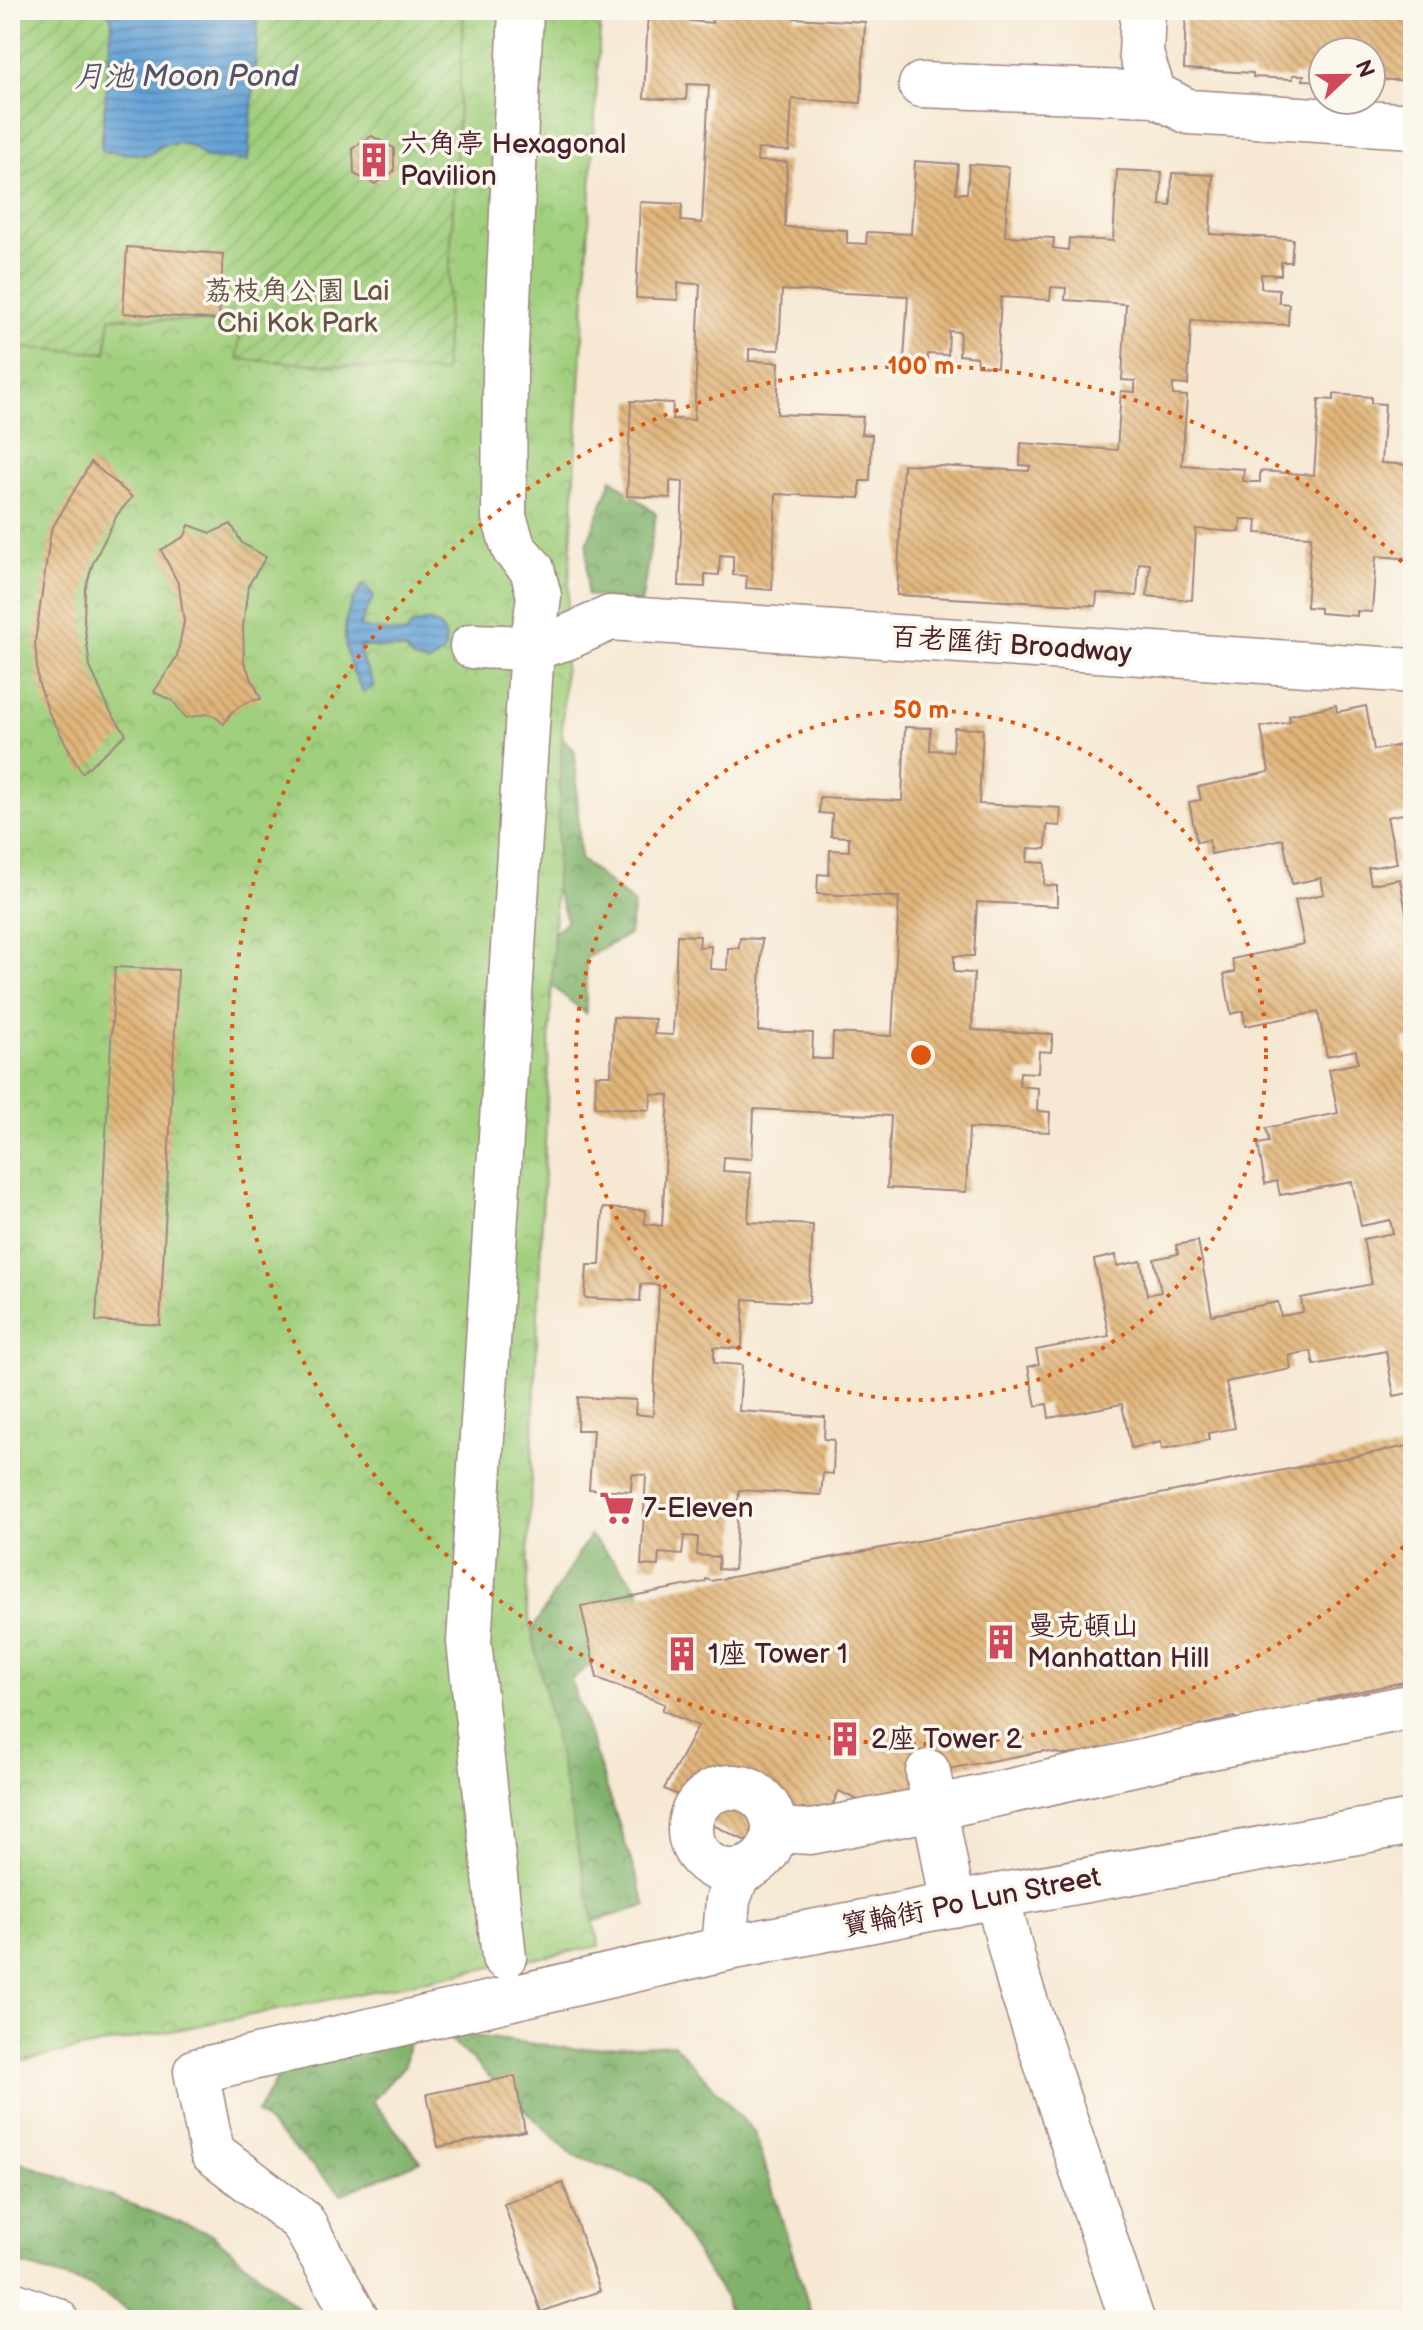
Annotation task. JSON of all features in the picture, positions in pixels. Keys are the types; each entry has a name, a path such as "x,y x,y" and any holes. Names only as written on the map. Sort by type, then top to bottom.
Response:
{"street":[{"path":"504,1957 469,1642 532,648 539,596 532,569 514,549 504,517 505,370 521,10"},
{"path":"1143,10 1141,54 1154,94"},
{"path":"921,85 1154,94 1189,112 1413,126"},
{"name":"百老匯街 Broadway","path":"532,648 566,638 610,618 1413,671"},
{"path":"472,646 532,648"},
{"path":"775,1830 811,1832 931,1790 1187,1752 1413,1706"},
{"path":"726,1786 748,1789 767,1804 775,1830 765,1857 738,1872 711,1867 695,1853 689,1820 707,1794 726,1786"},
{"path":"931,1790 953,1905"},
{"name":"寶輪街 Po Lun Street","path":"357,2320 302,2221 212,2152 196,2071 724,1949 997,1896 1413,1822"},
{"path":"724,1949 728,1900 738,1872"},
{"path":"997,1896 1019,1982 1132,2320"},
{"path":"10,2303 56,2320"}],"green space":[{"name":"荔枝角公園 Lai Chi Kok Park","path":"10,10 601,10 566,638 526,1604 599,1946 10,2063"},
{"path":"10,10 464,10 444,373 238,359 240,324 110,317 106,353 10,347"},
{"path":"612,479 656,514 641,604 587,595 587,543"},
{"path":"546,721 575,751 580,859 634,904 629,934 586,958 586,1014 524,963 567,920 533,825"},
{"path":"590,1535 628,1576 655,1612 571,1680 646,1906 539,1937 513,1661"},
{"path":"442,2032 574,2049 674,2044 755,2133 813,2320 730,2320 725,2298 652,2185 573,2155"},
{"path":"300,2037 410,2037 405,2065 372,2101 421,2161 342,2194 257,2113"},
{"path":"10,2158 213,2235 312,2320 142,2320 89,2285 10,2261"}],"water":[{"name":"月池 Moon Pond","path":"107,10 257,10 259,13 254,19 258,24 248,161 205,158 192,146 179,143 163,145 149,155 101,151 112,21"},
{"path":"364,584 374,596 359,627 406,634 412,625 429,621 442,630 446,643 442,654 429,663 413,659 406,650 359,646 362,660 375,686 363,692 346,651 345,624 355,597"}],"building":[{"path":"648,10 691,10 690,21 712,23 713,10 795,10 794,18 865,22 861,103 792,99 789,151 758,149 757,161 787,162 785,227 847,230 847,243 866,244 867,232 911,234 915,161 958,164 956,193 967,193 969,164 1009,167 1005,236 1054,238 1053,248 1068,250 1069,238 1113,241 1117,170 1162,172 1160,205 1171,206 1172,173 1213,175 1210,234 1293,239 1291,262 1281,262 1281,275 1261,274 1261,288 1279,289 1279,303 1289,304 1288,325 1191,320 1188,385 1173,384 1173,395 1187,396 1182,465 1244,469 1243,481 1251,482 1260,482 1260,471 1314,475 1319,399 1334,400 1334,394 1371,397 1371,403 1385,404 1381,463 1413,465 1410,519 1413,519 1413,559 1376,556 1372,612 1357,611 1357,616 1320,613 1320,608 1306,607 1311,536 1256,533 1257,520 1249,519 1241,519 1240,532 1196,529 1192,600 1147,596 1150,564 1139,563 1137,596 1097,593 1096,606 897,595 903,464 1029,471 1030,466 1020,465 1021,443 1117,450 1121,391 1135,392 1135,381 1122,380 1126,304 1065,300 1066,288 1051,287 1050,300 1001,297 997,367 977,365 977,357 959,355 960,332 949,331 948,355 928,354 928,363 904,361 908,296 782,290 779,350 749,349 749,361 779,362 777,414 863,417 861,434 872,435 870,481 860,481 860,498 776,494 772,590 746,588 747,576 733,575 733,556 720,555 719,575 705,574 705,587 679,586 683,482 670,481 670,498 627,496 631,401 673,403 672,419 694,420 700,284 678,283 678,300 636,298 640,202 682,204 681,221 702,223 709,85 687,84 686,100 644,98"},
{"path":"1186,10 1413,10 1413,81 1387,80 1387,36 1307,36 1307,80 1303,80 1304,75 1293,75 1293,79 1253,77 1253,73 1184,69"},
{"name":"六角亭 Hexagonal Pavilion","path":"372,136 394,148 394,171 375,184 354,174 353,148"},
{"path":"127,247 223,254 219,320 123,313"},
{"path":"91,462 132,497 117,515 93,563 85,590 84,622 90,667 110,711 126,734 82,773 48,711 38,681 35,642 51,530"},
{"path":"231,524 242,543 266,557 248,586 243,626 244,662 261,699 240,706 224,724 206,714 186,718 173,701 154,692 177,656 184,622 179,585 161,550 185,536 189,525 211,533"},
{"path":"1336,705 1337,712 1366,706 1374,750 1413,743 1413,812 1387,817 1397,863 1368,868 1371,884 1400,879 1408,923 1413,922 1413,1038 1403,1040 1406,1054 1413,1053 1413,1392 1394,1396 1386,1351 1314,1365 1311,1351 1300,1353 1289,1356 1291,1369 1226,1382 1235,1428 1208,1433 1209,1440 1162,1449 1161,1442 1131,1448 1122,1404 1049,1418 1047,1404 1036,1406 1028,1367 1039,1364 1036,1350 1109,1336 1094,1260 1116,1255 1117,1266 1141,1261 1147,1295 1161,1292 1154,1259 1178,1254 1176,1245 1198,1241 1212,1315 1278,1302 1281,1316 1303,1312 1301,1298 1372,1284 1363,1239 1393,1233 1390,1220 1361,1226 1352,1182 1280,1195 1277,1181 1265,1184 1258,1144 1269,1142 1266,1128 1338,1113 1329,1069 1358,1063 1356,1050 1327,1056 1318,1012 1245,1026 1243,1011 1231,1014 1224,974 1235,972 1232,959 1304,944 1295,900 1324,894 1321,878 1292,884 1283,839 1211,854 1209,840 1197,842 1189,802 1201,800 1198,787 1269,772 1261,727 1290,722 1289,715"},
{"path":"905,727 931,728 930,750 953,751 954,728 983,729 979,804 1061,808 1060,826 1047,825 1046,849 1028,848 1027,862 1045,863 1044,885 1057,886 1057,906 977,902 974,956 954,956 954,972 974,973 972,1030 1053,1034 1051,1052 1039,1051 1038,1073 1020,1072 1019,1086 1038,1088 1037,1111 1050,1112 1049,1132 969,1128 966,1192 887,1188 891,1116 754,1109 752,1159 724,1157 723,1171 751,1173 748,1222 813,1225 809,1303 744,1299 742,1349 714,1347 714,1363 742,1365 739,1411 825,1417 824,1439 834,1440 833,1474 823,1473 821,1495 739,1490 734,1570 718,1569 719,1557 697,1555 698,1537 684,1536 682,1555 659,1553 658,1566 641,1565 646,1475 632,1474 631,1491 589,1489 593,1430 577,1430 578,1397 636,1400 635,1414 653,1416 659,1285 641,1284 640,1301 585,1298 587,1265 600,1265 603,1208 645,1210 645,1224 662,1226 669,1095 651,1094 650,1110 595,1107 596,1075 611,1075 613,1017 655,1019 654,1034 673,1035 677,935 700,936 699,947 711,946 710,969 727,970 728,948 739,948 740,938 762,939 758,1031 813,1033 812,1058 821,1059 832,1059 833,1033 892,1036 899,897 817,894 818,874 829,875 830,850 849,851 849,837 831,836 832,814 819,813 820,797 902,801"},
{"path":"115,967 178,970 160,1325 96,1321"},
{"name":"曼克頓山 Manhattan Hill","path":"1413,1445 1413,1680 1319,1700 1302,1739 1281,1745 1234,1717 1077,1757 1044,1751 931,1772 930,1824 878,1796 873,1807 839,1791 809,1854 788,1844 781,1858 684,1811 689,1800 664,1789 698,1726 662,1710 665,1704 597,1678 581,1606 705,1582 706,1579 711,1581"},
{"path":"515,2076 525,2131 438,2147 427,2094"},
{"path":"563,2183 600,2291 541,2312 504,2204"}],"place":[{"name":"六角亭 Hexagonal Pavilion","path":"374,160"},
{"name":"7-Eleven","path":"617,1508"},
{"name":"曼克頓山 Manhattan Hill","path":"1001,1642"},
{"name":"1座 Tower 1","path":"682,1654"},
{"name":"2座 Tower 2","path":"845,1739"}]}
